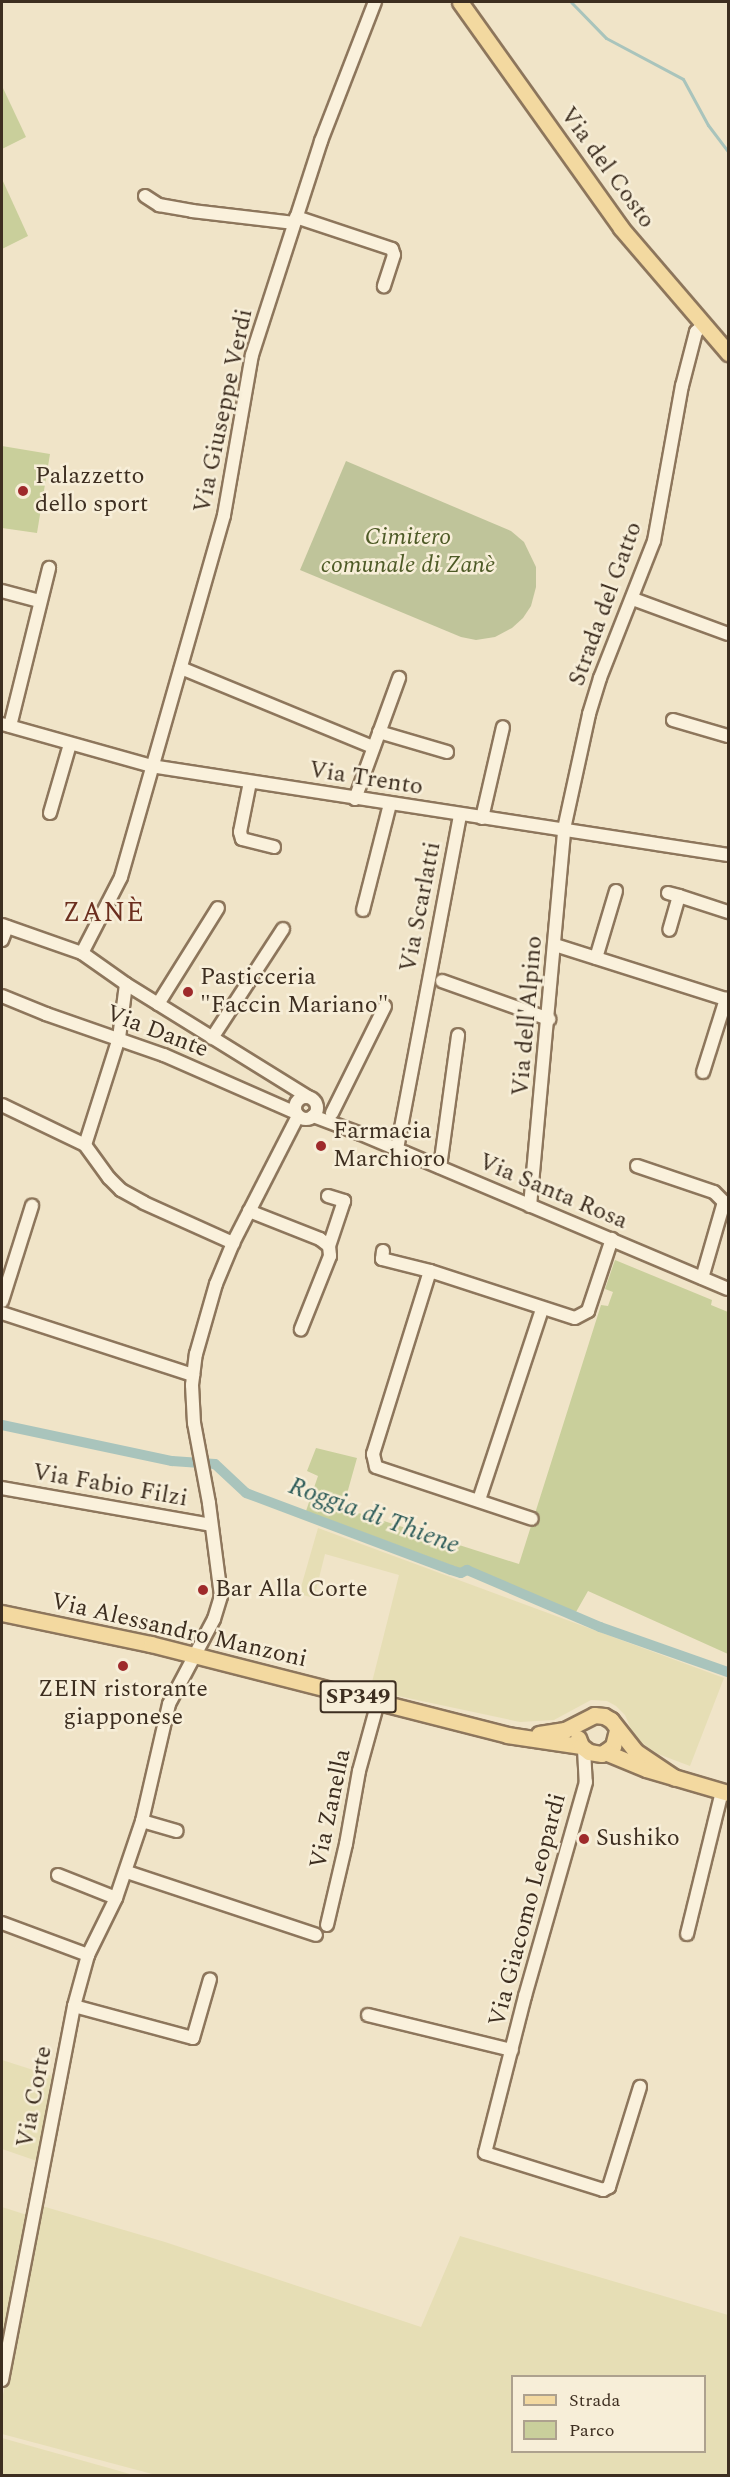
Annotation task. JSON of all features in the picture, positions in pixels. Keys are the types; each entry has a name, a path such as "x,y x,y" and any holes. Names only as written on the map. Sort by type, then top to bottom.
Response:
{"main road":[{"name":"Via del Costo","path":"460,2 621,228 729,353"},
{"name":"Via Alessandro Manzoni","path":"2,1613 194,1654 521,1737 604,1753 675,1778 725,1792"},
{"name":"Via Alessandro Manzoni","path":"521,1737 559,1732 589,1717 600,1715 611,1720 635,1751 675,1778"},
{"path":"582,1722 578,1732 583,1748"},
{"path":"604,1753 615,1742 617,1730"}],"street":[{"name":"Via Giuseppe Verdi","path":"82,953 121,877 225,513 252,355 321,141 375,2"},
{"path":"145,196 159,205 192,211 295,220 392,249 394,255 384,286"},
{"name":"Strada del Gatto","path":"564,829 593,703 654,541 682,386 696,332 703,324"},
{"path":"6,725 49,568"},
{"path":"2,591 39,601"},
{"path":"633,599 729,634"},
{"path":"181,668 373,747"},
{"path":"355,799 399,678"},
{"path":"673,720 729,736"},
{"name":"Via Trento","path":"6,725 151,766 729,855"},
{"path":"482,818 503,727"},
{"path":"379,732 447,752"},
{"path":"50,813 70,744"},
{"path":"250,782 240,832 242,839 274,847"},
{"path":"363,910 390,804"},
{"name":"Via Scarlatti","path":"397,1149 460,815"},
{"name":"Via dell'Alpino","path":"530,1206 549,1019 564,829"},
{"path":"596,958 616,891"},
{"path":"669,930 673,894 729,912"},
{"path":"158,1004 218,908"},
{"path":"2,940 4,926"},
{"name":"Via Santa Rosa","path":"4,926 82,953 126,984 311,1099 362,1134"},
{"path":"212,1038 283,929"},
{"path":"555,945 727,1000 703,1072"},
{"path":"442,981 549,1019"},
{"path":"85,1145 119,1038 126,984"},
{"name":"Via Dante","path":"2,996 46,1014 164,1055 301,1114"},
{"path":"332,1113 385,1006"},
{"path":"440,1167 458,1035"},
{"path":"285,1084 301,1114"},
{"path":"311,1099 316,1111 301,1114 298,1100 311,1099"},
{"path":"2,1105 85,1145 109,1178 121,1190 144,1203 233,1243"},
{"name":"Via Santa Rosa","path":"301,1114 362,1134 729,1289"},
{"name":"Via Corte","path":"2,2380 74,2006 88,1955 127,1872 142,1821 169,1704 214,1619 221,1596 205,1478 193,1415 193,1375 196,1354 216,1284 233,1243 301,1114"},
{"path":"637,1166 714,1192 724,1202 702,1278"},
{"path":"301,1329 330,1256 329,1245 345,1202 328,1196"},
{"path":"2,1301 32,1206"},
{"path":"249,1211 320,1239 329,1245"},
{"path":"383,1251 382,1259 430,1271 575,1318 588,1311 612,1239"},
{"path":"430,1271 373,1459 376,1467 532,1519"},
{"path":"479,1500 542,1309"},
{"path":"2,1312 193,1375"},
{"name":"Via Fabio Filzi","path":"2,1488 211,1525"},
{"name":"Via Zanella","path":"327,1925 346,1844 359,1771 378,1702"},
{"name":"Via Giacomo Leopardi","path":"583,1748 586,1782"},
{"name":"Via Giacomo Leopardi","path":"604,1753 586,1782 485,2153 603,2190 609,2187 640,2087"},
{"path":"687,1934 725,1792"},
{"path":"142,1821 177,1831"},
{"path":"127,1872 316,1935"},
{"path":"58,1875 116,1898"},
{"path":"2,1923 88,1955"},
{"path":"74,2006 193,2038 210,1979"},
{"name":"Via Giacomo Leopardi","path":"368,2015 512,2050"}],"shaded area":[{"path":"318,1528 724,1678 690,1766 658,1754 642,1743 634,1736 625,1715 607,1701 591,1700 554,1720 520,1722 370,1690 399,1575 325,1554 314,1598 299,1594"},
{"path":"2,2060 52,2076 37,2161 2,2149"},
{"path":"42,2206 165,2242 421,2327 460,2236 728,2315 728,2475 156,2475 2,2434 2,2400"},
{"path":"2,2207 27,2215 3,2349 2,2349"},
{"path":"2,2438 116,2470 133,2475 2,2475"}],"green space":[{"path":"2,86 26,137 2,149"},
{"path":"2,179 28,236 2,249"},
{"name":"Palazzetto dello sport","path":"2,446 50,454 37,533 2,528"},
{"name":"Cimitero comunale di Zanè","path":"346,461 511,531 524,542 536,567 536,587 531,606 523,618 512,628 495,637 476,640 461,637 300,570"},
{"path":"615,1260 712,1300 711,1305 728,1312 728,1654 588,1591 576,1612 306,1511 318,1476 307,1471 316,1448 357,1458 343,1508 519,1564 601,1305 608,1306 613,1292 605,1289"}],"waterway":[{"path":"571,2 606,38 683,79 708,125 728,152"},
{"name":"Roggia di Thiene","path":"2,1425 172,1461 215,1464 246,1493 451,1570 461,1573 467,1570 600,1627 728,1672"}],"place":[{"name":"Palazzetto dello sport","path":"23,491"},
{"name":"Pasticceria \"Faccin Mariano\"","path":"188,992"},
{"name":"Farmacia Marchioro","path":"321,1146"},
{"name":"Bar Alla Corte","path":"203,1590"},
{"name":"ZEIN ristorante giapponese","path":"123,1666"},
{"name":"Sushiko","path":"584,1839"}],"district":[{"name":"ZANÈ","path":"104,914"}]}
